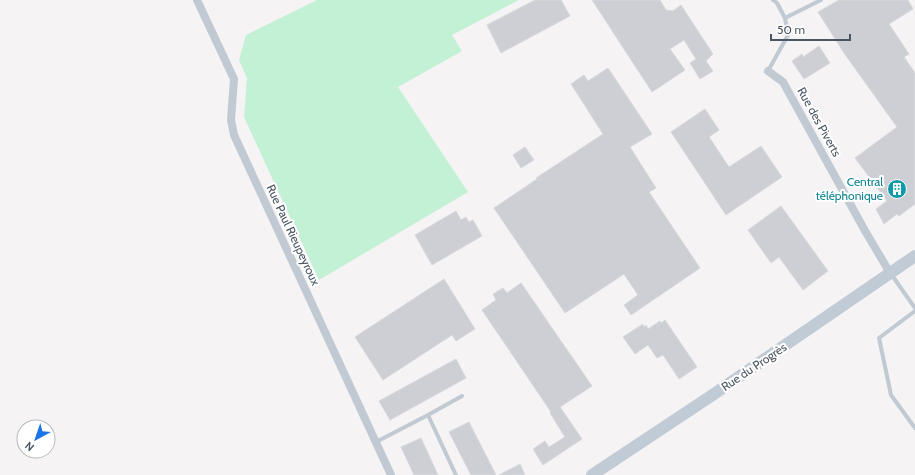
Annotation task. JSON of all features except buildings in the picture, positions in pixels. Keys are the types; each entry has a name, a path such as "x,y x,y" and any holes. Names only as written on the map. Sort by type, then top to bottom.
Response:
{"street":[{"name":"Rue Paul Rieupeyroux","path":"197,0 234,79 231,120 234,135 391,475"},
{"name":"Rue des Piverts","path":"768,71 783,82 890,273"},
{"name":"Rue du Progrès","path":"592,475 711,396 915,256"}],"lane":[{"path":"768,71 788,35 785,18 773,0"},
{"path":"785,18 821,0"},
{"path":"890,273 915,308"},
{"path":"915,312 879,338 891,395 915,428"},
{"path":"376,442 462,396"},
{"path":"428,415 456,475"}],"green space":[{"path":"317,0 519,0 452,35 462,51 398,87 468,192 319,280 244,117 247,78 239,60 246,35"}],"place":[{"name":"Central téléphonique","path":"897,189"}]}
